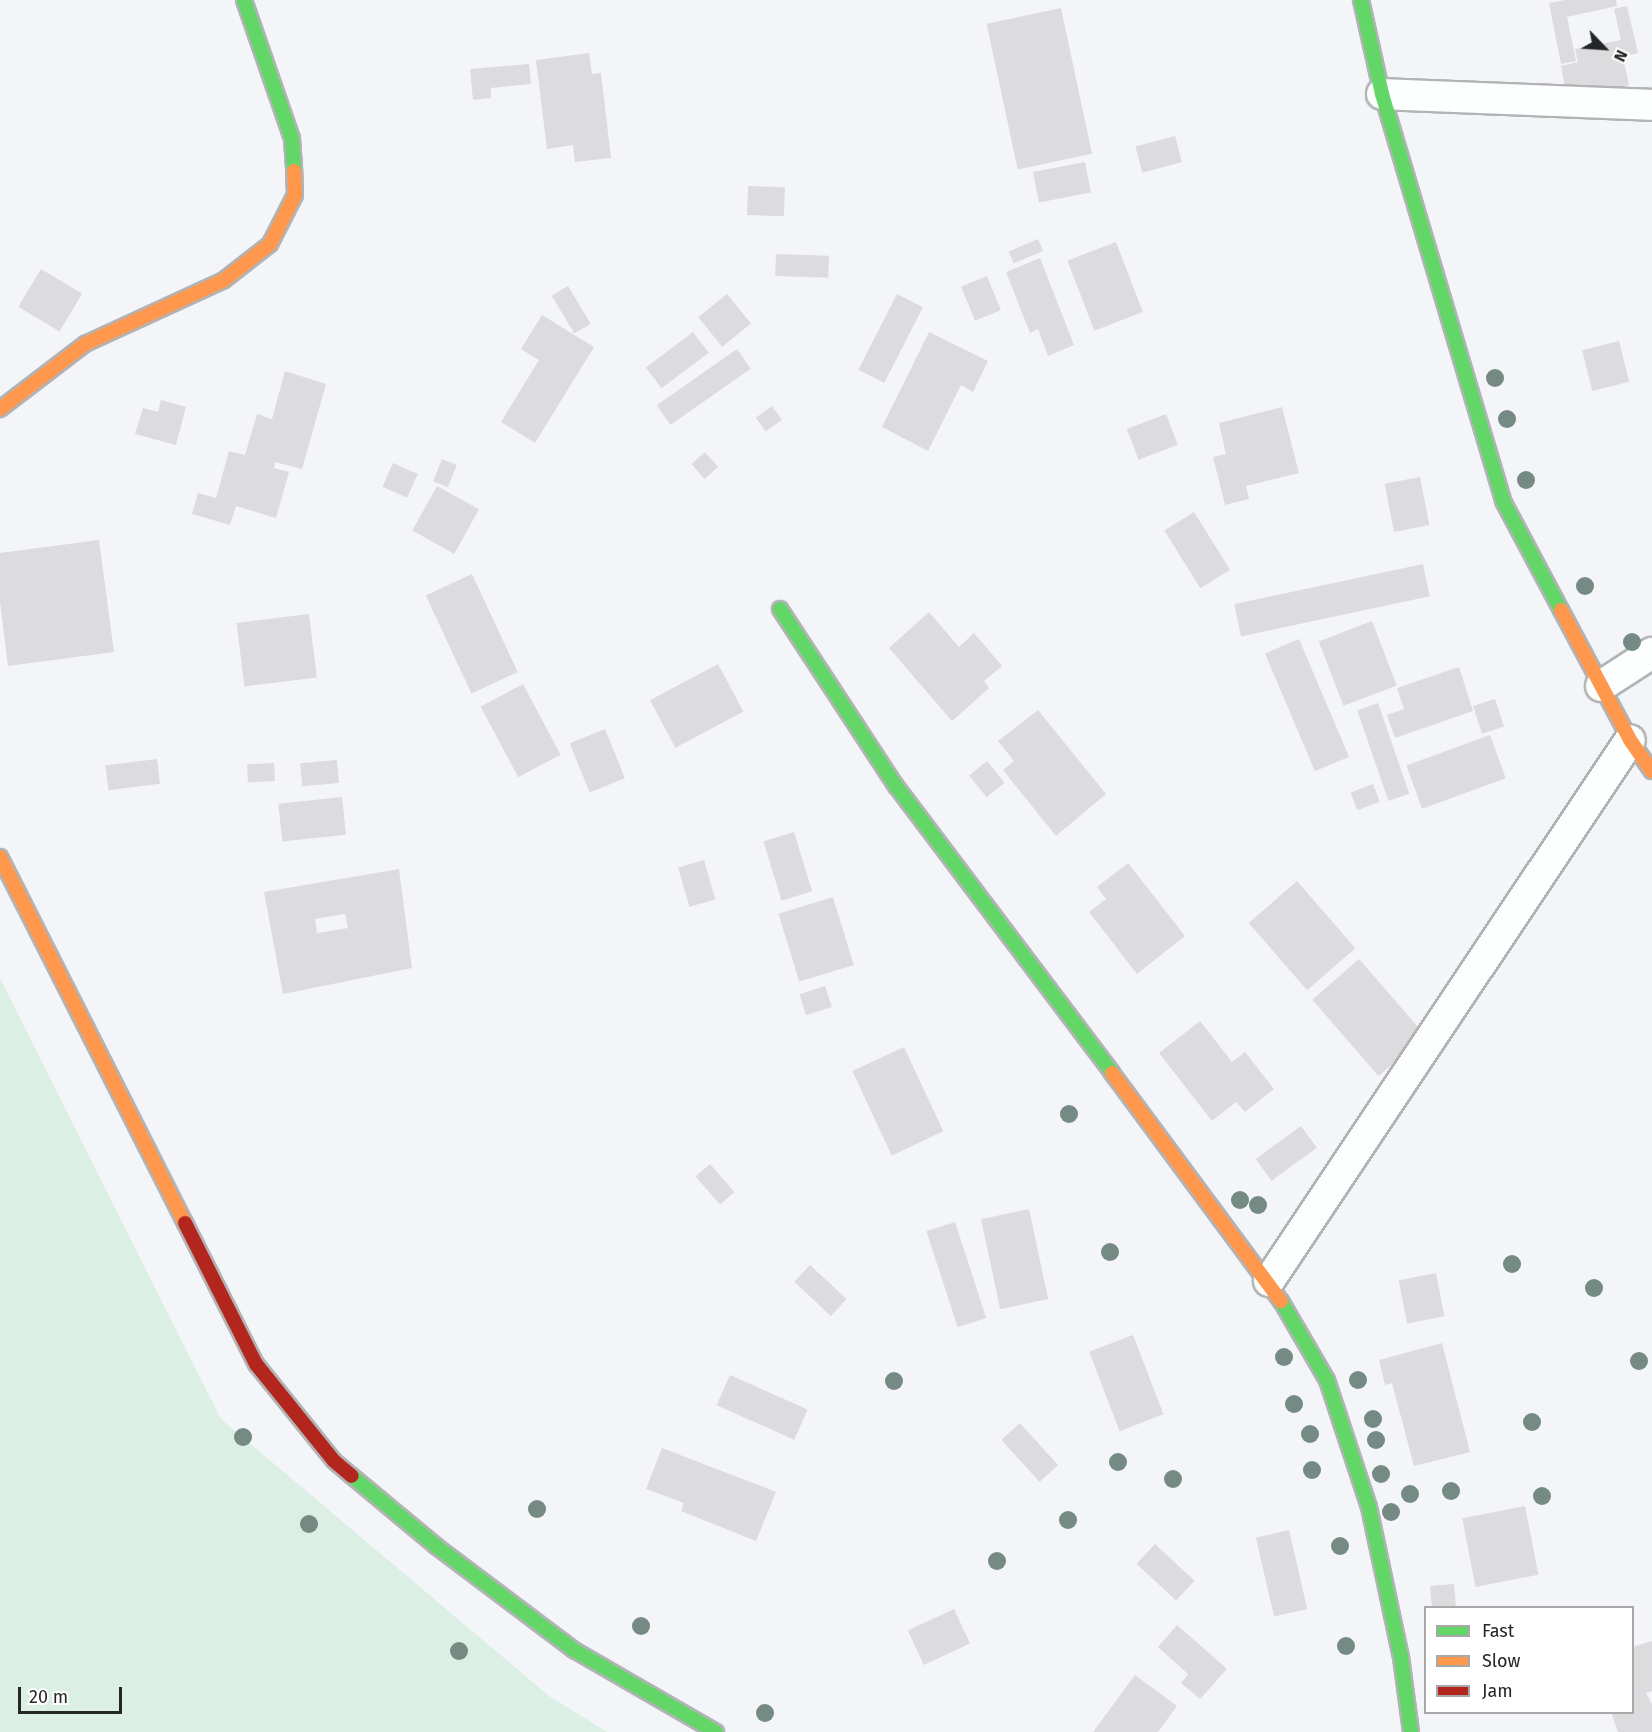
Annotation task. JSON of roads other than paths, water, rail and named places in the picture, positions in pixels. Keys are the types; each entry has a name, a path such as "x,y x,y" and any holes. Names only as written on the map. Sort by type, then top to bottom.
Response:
{"street":[{"path":"0,409 85,344 224,280 270,244 295,195 292,139 244,0"},
{"path":"1361,0 1382,94 1503,501 1630,740 1652,771"},
{"path":"1382,94 1652,105"},
{"path":"780,609 896,786 1269,1281 1327,1380 1369,1507 1401,1657 1411,1732"},
{"path":"1601,686 1652,653"},
{"path":"1269,1281 1630,740"},
{"path":"0,857 256,1364 334,1461 436,1546 574,1650 716,1732"}]}
